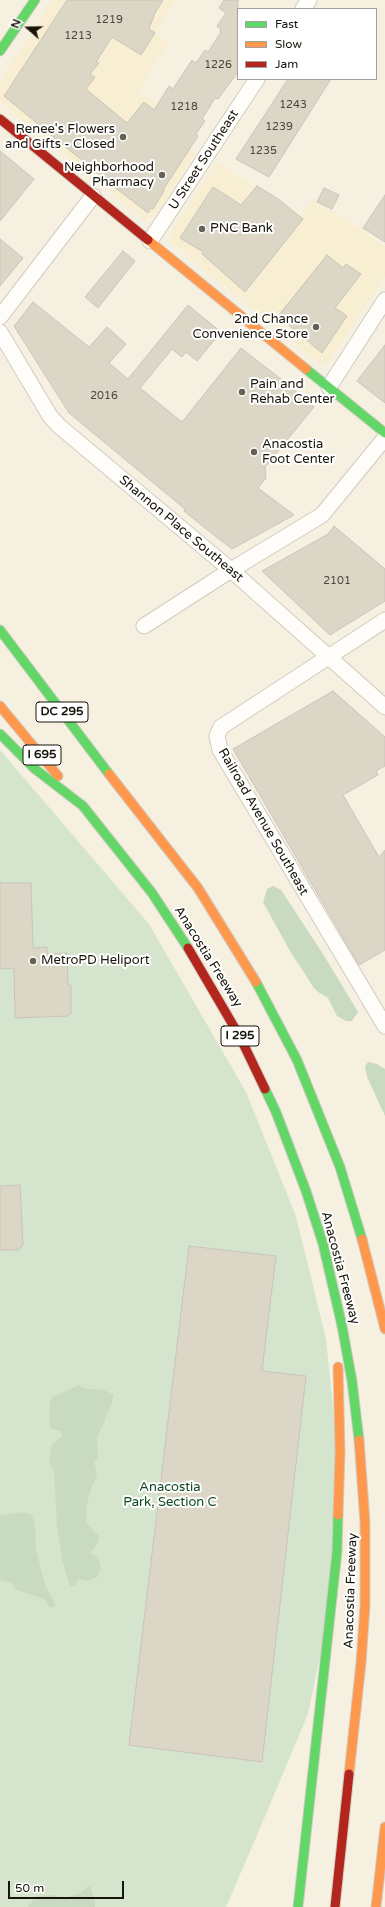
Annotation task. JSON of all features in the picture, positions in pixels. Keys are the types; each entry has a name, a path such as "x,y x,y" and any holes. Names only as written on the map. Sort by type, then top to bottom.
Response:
{"main road":[{"path":"0,51 35,0"},
{"path":"0,119 385,433"},
{"name":"Anacostia Freeway","path":"0,630 124,794 182,866 210,905 258,984 297,1060 322,1120 349,1194 372,1274 385,1329"},
{"name":"I 695","path":"0,706 31,741 83,806"},
{"name":"I 695","path":"59,723 124,794"},
{"name":"Anacostia Freeway","path":"0,734 35,769 83,806 118,848 168,916 202,969 240,1036 273,1105 319,1231 348,1353 356,1409 364,1486 366,1550 365,1606 361,1662 335,1907"},
{"path":"298,1907 337,1552 340,1452 336,1298"},
{"path":"376,1907 385,1827"}],"street":[{"name":"U Street Southeast","path":"150,241 256,80"},
{"path":"0,317 93,196"},
{"path":"329,387 385,300"},
{"name":"Shannon Place Southeast","path":"0,332 50,416 59,426 232,570 385,707"},
{"path":"144,626 322,515 385,438"},
{"name":"Railroad Avenue Southeast","path":"385,620 221,727 217,736 218,745 385,1026"}],"shaded area":[{"path":"53,0 176,0 155,33 169,42 138,91 158,105 146,119 196,153 154,218 144,219 138,215 0,102 0,81"},
{"path":"217,162 301,217 314,199 385,246 385,276 329,361 321,363 313,358 171,242 170,236 173,229"}],"green space":[{"name":"Anacostia Park, Section C","path":"0,750 149,924 246,1092 296,1216 326,1339 341,1486 334,1589 308,1714 226,1907 0,1907"},
{"path":"273,886 281,890 323,954 358,1012 352,1021 346,1021 337,1016 328,998 314,988 290,951 263,902 267,889"},
{"path":"368,1062 377,1064 385,1069 385,1116 367,1077 365,1066"},
{"path":"79,1385 83,1388 104,1390 114,1395 105,1421 97,1437 98,1458 94,1461 97,1475 89,1494 86,1511 87,1524 99,1536 99,1541 90,1553 99,1558 101,1568 97,1577 87,1581 78,1579 75,1586 70,1586 62,1559 57,1526 54,1471 49,1460 52,1445 62,1436 61,1431 50,1428 49,1417 50,1402 52,1397"},
{"path":"24,1512 32,1515 35,1525 36,1548 42,1574 47,1589 56,1605 50,1608 44,1599 17,1590 10,1582 0,1580 0,1515"},
{"path":"90,1885 95,1907 28,1907 36,1896 53,1895 63,1898 80,1893"}],"building":[{"path":"67,0 163,0 155,13 149,29 155,33 141,55 112,37 96,62 99,63 90,74 95,77 86,89 127,123 144,102 154,110 169,86 173,89 192,60 196,63 205,50 208,52 221,32 221,29 217,26 226,13 219,8 224,0 238,0 237,73 218,99 215,98 202,119 205,121 196,134 198,136 163,190 164,191 153,209 151,208 148,213 4,96"},
{"path":"287,80 330,80 269,177 236,159"},
{"path":"0,151 34,179 0,221"},
{"path":"257,186 277,198 303,219 245,292 202,254 203,252 180,238 213,187 241,205"},
{"path":"324,188 339,195 332,209 317,202"},
{"path":"385,195 385,242 363,228"},
{"path":"0,239 23,258 0,286"},
{"path":"123,251 135,261 98,308 85,297"},
{"path":"327,255 343,268 346,264 361,274 335,308 347,316 322,353 278,316"},
{"path":"33,302 89,347 107,327 126,344 109,363 128,379 188,305 221,332 197,361 186,352 182,357 172,349 140,388 182,422 241,348 286,383 314,407 265,467 266,478 258,488 294,515 232,549 184,511 185,509 69,413 14,326"},
{"path":"385,345 385,403 357,381"},
{"path":"334,526 385,569 385,601 330,635 262,571 328,534"},
{"path":"333,691 385,737 385,766 376,771 378,775 343,795 379,857 385,850 385,950 359,965 233,749"},
{"path":"0,883 31,883 33,948 47,947 47,954 67,953 68,985 71,985 71,1014 68,1014 68,1016 15,1018 14,968 0,969"},
{"path":"20,1185 23,1244 19,1250 0,1250 0,1186"},
{"path":"189,1246 276,1256 262,1371 306,1376 262,1762 129,1745"}],"traffic: fast":[{"path":"0,51 35,0"},
{"path":"306,369 385,433"},
{"path":"0,630 109,774"},
{"path":"0,734 35,769 83,806 152,893 188,948"},
{"path":"256,982 297,1060 340,1167 362,1239"},
{"path":"265,1089 276,1112 306,1191 323,1244 342,1326 352,1381 359,1440"},
{"path":"298,1907 337,1552 338,1515"}],"traffic: slow":[{"path":"148,240 306,369"},
{"path":"0,706 58,776"},
{"path":"109,774 198,888 256,982"},
{"path":"362,1239 385,1329"},
{"path":"338,1367 340,1452 338,1515"},
{"path":"349,1774 361,1663 365,1606 365,1522 359,1440"},
{"path":"376,1907 385,1827"}],"traffic: jam":[{"path":"0,119 148,240"},
{"path":"188,948 240,1037 265,1089"},
{"path":"335,1907 349,1774"}],"place":[{"name":"Renee's Flowers and Gifts - Closed","path":"123,137"},
{"name":"Neighborhood Pharmacy","path":"162,175"},
{"name":"PNC Bank","path":"202,229"},
{"name":"2nd Chance Convenience Store","path":"316,327"},
{"name":"Pain and Rehab Center","path":"242,392"},
{"name":"Anacostia Foot Center","path":"254,452"},
{"name":"MetroPD Heliport","path":"33,961"}]}
